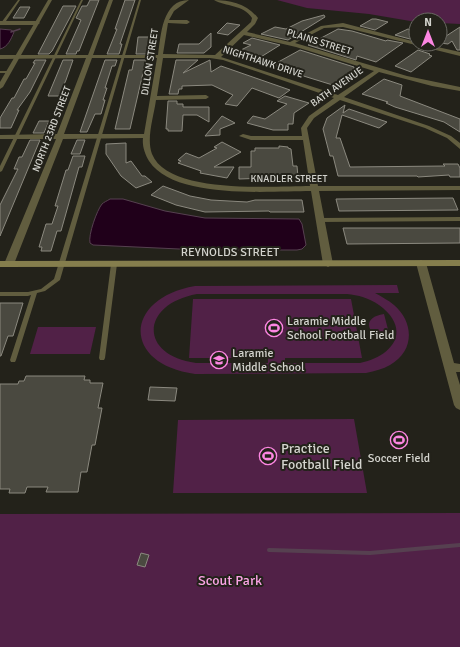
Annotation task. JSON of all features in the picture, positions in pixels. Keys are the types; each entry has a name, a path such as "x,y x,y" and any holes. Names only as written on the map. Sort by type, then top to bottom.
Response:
{"main road":[{"name":"REYNOLDS STREET","path":"5,264 460,263"}],"street":[{"path":"0,87 19,57 50,0"},
{"name":"NORTH 23RD STREET","path":"5,264 60,137 110,0"},
{"name":"DILLON STREET","path":"147,136 166,21 172,10 187,0"},
{"path":"216,0 249,10 255,18 253,23 216,58"},
{"path":"166,21 187,22"},
{"path":"2,23 37,23"},
{"path":"292,43 323,27 343,25 408,42"},
{"name":"PLAINS STREET","path":"243,33 292,43 428,84 460,89"},
{"path":"448,51 460,54"},
{"name":"NIGHTHAWK DRIVE","path":"0,57 201,56 216,58 427,126 448,137 460,147"},
{"name":"BATH AVENUE","path":"328,264 304,128 311,117 379,70"},
{"path":"153,98 206,97"},
{"path":"0,137 147,136"},
{"name":"KNADLER STREET","path":"147,136 146,148 148,155 155,164 176,178 212,188 460,188"},
{"path":"243,136 251,138 305,138"},
{"path":"422,263 455,367 460,405"}],"lane":[{"path":"2,23 19,0"},
{"path":"0,171 82,0"},
{"path":"0,294 28,294 44,290 57,280 140,0"},
{"path":"0,72 9,72"},
{"path":"320,220 460,219"},
{"path":"102,358 114,264"},
{"path":"13,360 35,292"}],"green space":[{"path":"277,0 460,0 460,24 448,23 448,12 408,12 408,21 369,14 307,8"},
{"name":"Laramie Middle School Football Field","path":"397,285 399,293 375,293 392,303 401,312 408,328 408,344 398,359 390,365 379,370 366,373 195,374 171,368 154,358 144,345 141,331 144,316 155,303 172,293 195,286","holes":["197,294 347,294 371,300 389,314 395,323 395,340 390,348 382,354 360,363 285,363 285,358 362,358 351,299 193,299 189,358 268,358 268,363 196,363 177,358 164,350 156,340 154,329 157,318 165,308 178,300"]},
{"path":"384,314 391,341 378,337 370,329 369,324 371,320 376,316"},
{"path":"38,327 96,327 90,354 30,354"},
{"name":"Practice Football Field","path":"354,419 367,493 173,493 178,420"},
{"name":"Scout Park","path":"460,513 460,647 0,647 0,514"}],"shaded area":[{"path":"0,29 11,30 14,32 7,45 0,49"},
{"path":"110,199 123,199 165,211 205,218 299,219 302,224 306,245 302,249 297,250 201,250 93,245 90,243 90,239 95,217 102,204"}],"building":[{"path":"90,0 99,0 79,51 77,51 76,54 66,54 81,20 76,18 82,6 87,6"},
{"path":"125,0 135,0 120,44 122,44 119,54 107,54 117,29 115,29"},
{"path":"63,6 76,6 52,51 49,54 38,54"},
{"path":"20,7 30,7 24,18 13,18"},
{"path":"324,15 325,17 288,40 261,34 275,27 286,29 302,21"},
{"path":"372,19 388,22 375,30 360,26"},
{"path":"227,23 240,25 228,35 217,33"},
{"path":"460,27 460,50 457,50 452,41 448,44 448,35"},
{"path":"338,29 352,31 386,41 403,43 376,62 357,56 356,60 308,45"},
{"path":"408,29 408,38 395,35"},
{"path":"211,33 211,47 204,53 177,53 179,44 199,44"},
{"path":"138,37 151,37 147,54 136,54"},
{"path":"252,38 280,45 256,60 238,55 243,51 241,50 251,45 243,43"},
{"path":"300,50 354,67 354,69 359,71 336,86 271,66"},
{"path":"415,52 424,52 432,56 411,72 395,66"},
{"path":"35,60 46,60 30,92 17,110 19,110 11,128 0,128 0,118 12,98 14,98 24,79 26,79 35,63 33,63"},
{"path":"63,60 73,60 66,80 59,96 48,96"},
{"path":"105,60 117,60 115,66 112,66 105,88 107,88 101,114 95,114 87,132 80,132"},
{"path":"134,60 146,60 130,129 115,129 129,70 132,70"},
{"path":"176,60 198,60 183,73 210,60 211,72 221,66 290,90 279,98 252,88 237,106 225,104 233,95 212,85 182,86 182,89 179,89 178,94 169,94"},
{"path":"384,79 402,85 400,96 460,119 460,132 444,122 395,107 386,103 388,102 362,94"},
{"path":"285,96 309,103 294,113 293,124 288,124 288,130 273,130 247,123 253,116 265,119 287,104 277,101"},
{"path":"168,101 177,101 177,104 183,104 183,107 209,107 209,122 197,115 183,115 182,131 168,131 168,129 166,129"},
{"path":"345,105 343,113 349,109 387,122 379,128 342,115 336,138 340,138 350,167 445,166 443,164 458,164 460,168 460,177 450,177 449,175 418,177 338,176 333,156 330,156 323,129 327,118"},
{"path":"222,116 235,123 220,129 220,135 205,136"},
{"path":"39,121 49,121 44,133 33,133"},
{"path":"30,140 40,140 0,236 0,205 18,169 14,169 19,157 22,157"},
{"path":"77,140 85,140 80,154 71,154"},
{"path":"222,142 241,152 214,167 234,167 227,178 200,173 201,171 178,163 181,161 178,160 186,153 199,158 217,148 214,147"},
{"path":"126,143 126,163 131,161 142,176 145,176 152,182 136,188 121,176 106,154 106,144"},
{"path":"279,146 288,147 291,149 293,166 297,166 298,177 239,179 239,167 251,167 251,151 255,151 255,148 279,148"},
{"path":"73,156 85,156 82,167 79,167 61,231 57,231 51,251 41,251 42,247 39,247 46,224 52,224 58,206 55,206 66,170 68,170"},
{"path":"163,186 190,196 211,200 247,202 255,200 302,200 304,212 205,212 176,205 151,195"},
{"path":"453,198 458,210 339,211 336,199"},
{"path":"343,228 460,228 460,243 347,244"},
{"path":"0,303 23,303 13,336 8,336 1,356 0,356"},
{"path":"26,376 85,376 84,380 90,380 90,383 103,383 98,408 102,408 95,445 92,445 87,472 81,472 78,492 46,492 48,487 27,487 25,493 9,493 10,489 0,489 0,384 18,384 19,381 24,381"},
{"path":"150,387 177,388 175,401 148,400"},
{"path":"141,553 149,555 145,567 137,565"}],"waterway":[{"path":"11,32 20,29"},
{"path":"269,550 370,553 460,545"}],"place":[{"name":"Laramie Middle School Football Field","path":"274,328"},
{"name":"Laramie Middle School","path":"219,360"},
{"name":"Soccer Field","path":"399,440"},
{"name":"Practice Football Field","path":"268,456"}]}
